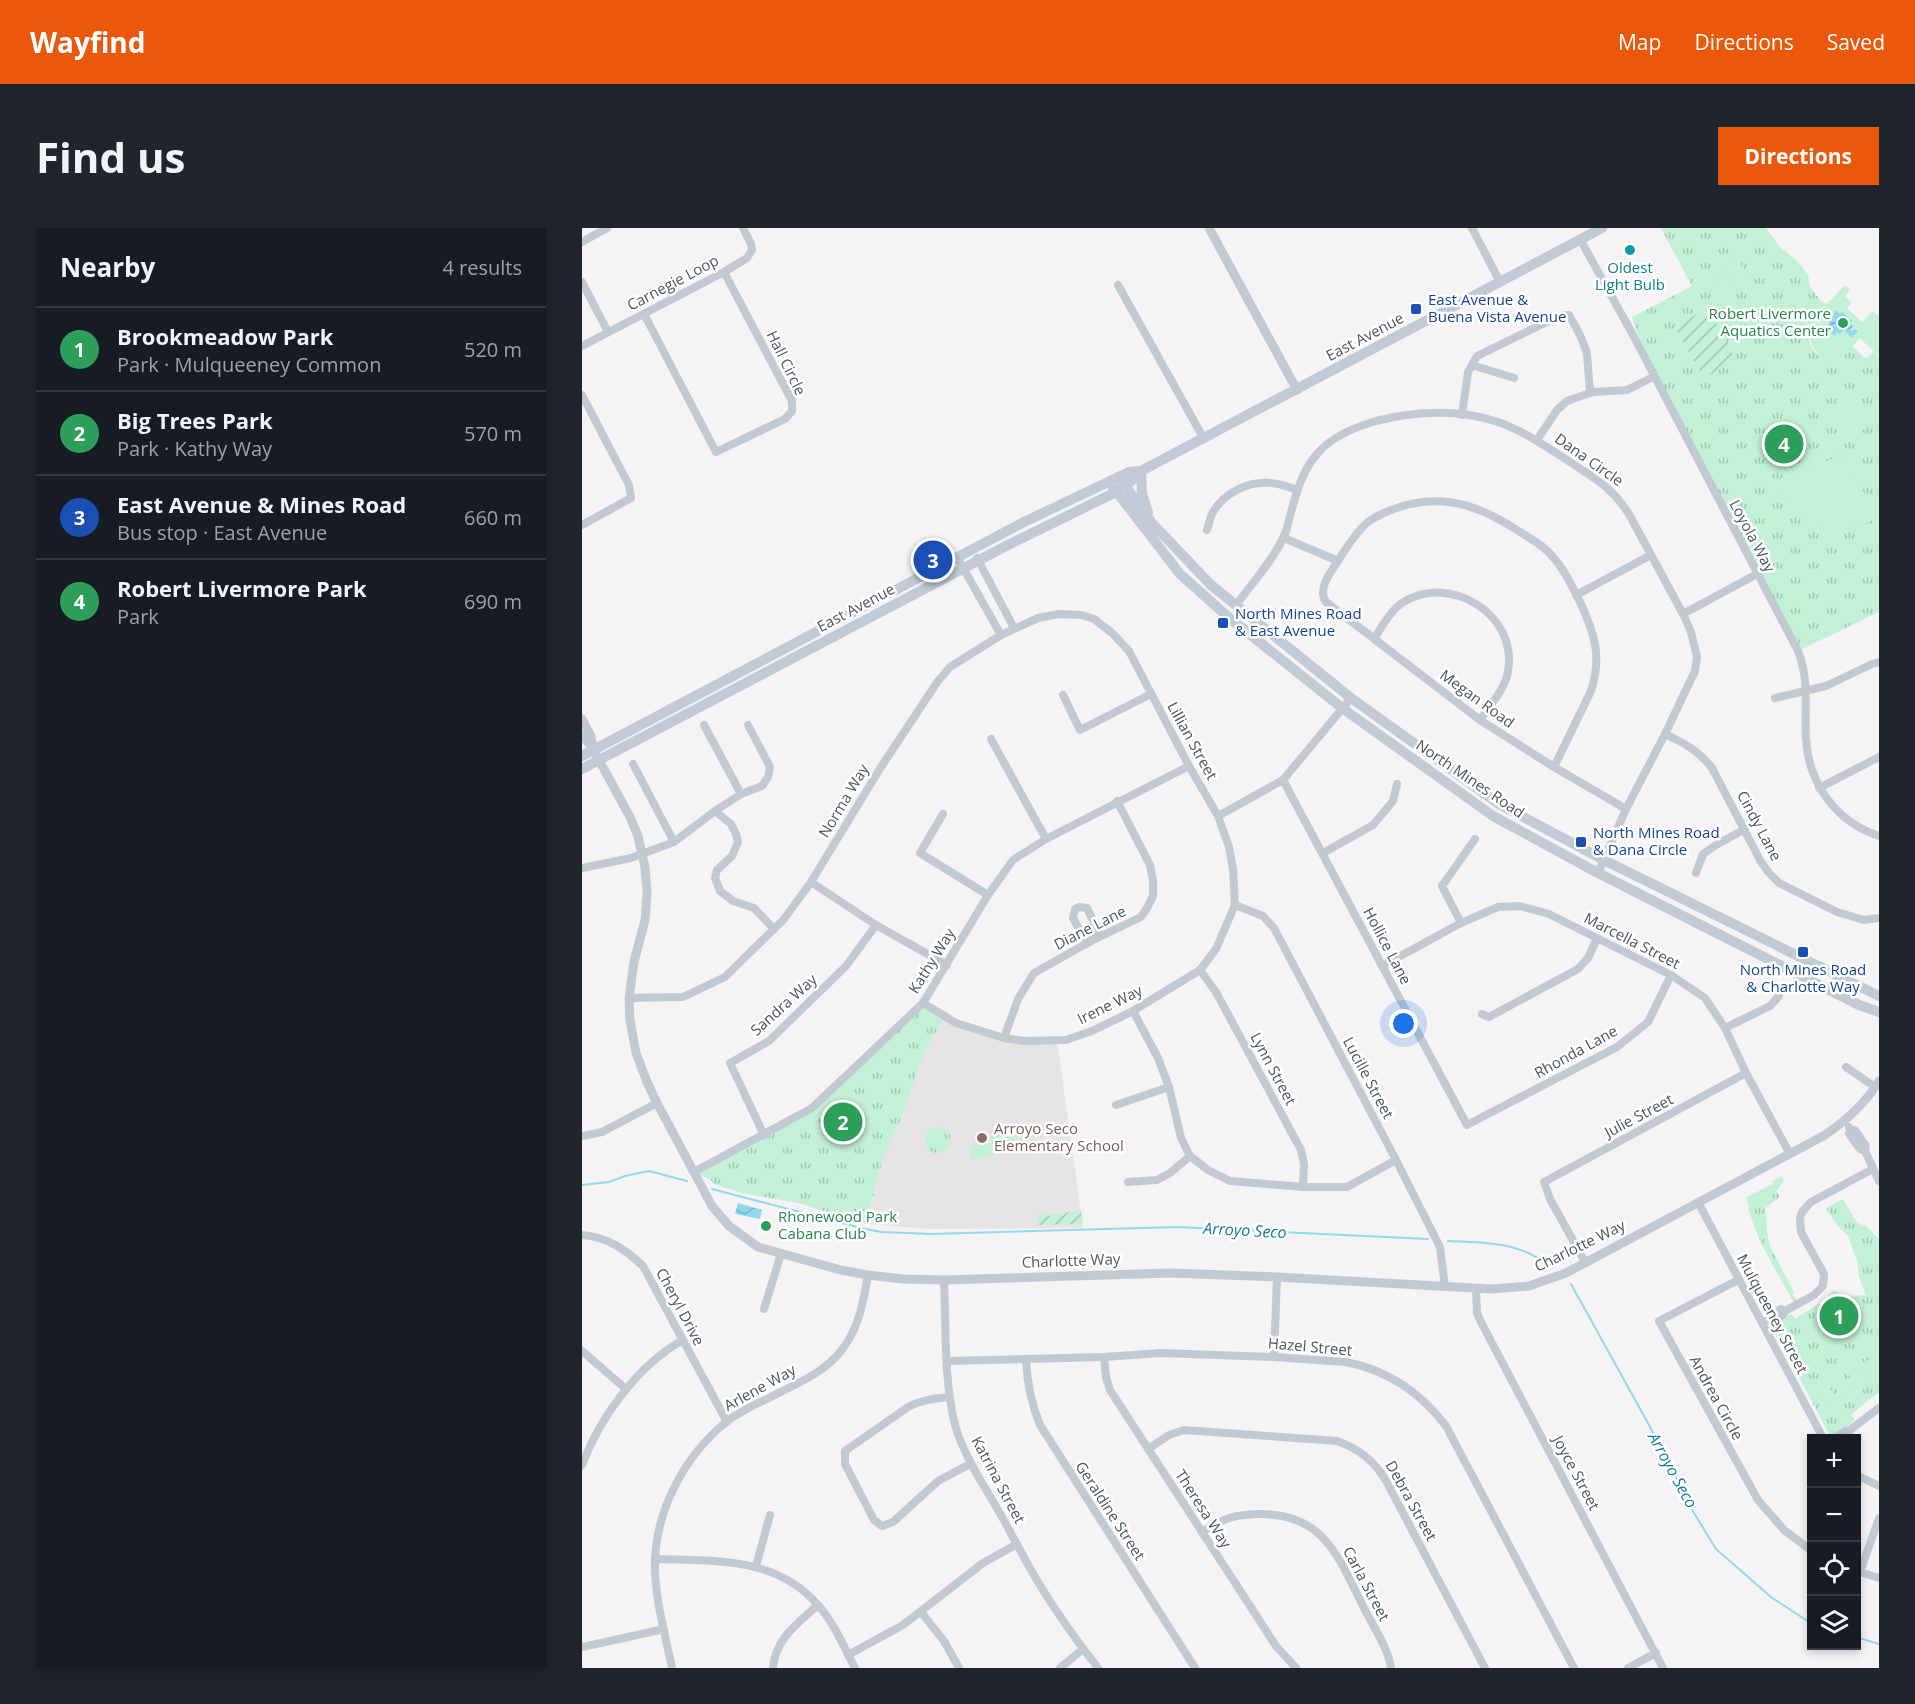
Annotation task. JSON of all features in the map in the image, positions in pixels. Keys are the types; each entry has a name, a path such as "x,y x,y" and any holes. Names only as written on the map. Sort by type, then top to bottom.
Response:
{"main road":[{"name":"East Avenue","path":"582,769 978,561 1117,484 1130,471 1141,471 1602,228"},
{"path":"1141,471 1142,494 1151,522"},
{"name":"East Avenue","path":"582,756 1022,523 1117,484"},
{"name":"North Mines Road","path":"1117,484 1211,585 1351,698 1499,804 1604,860 1879,996"},
{"name":"North Mines Road","path":"1117,484 1178,571 1227,616 1342,708 1493,816 1598,873 1859,1005 1879,1012"},
{"path":"1178,571 1189,575 1224,605 1236,605"}],"street":[{"path":"582,242 598,230 607,228"},
{"name":"Carnegie Loop","path":"582,346 747,258 752,250 743,228"},
{"path":"1209,228 1297,390"},
{"path":"1472,228 1500,282"},
{"name":"Loyola Way","path":"1580,239 1633,335 1801,657 1806,676 1808,758 1819,788 1842,816 1855,826 1879,836"},
{"name":"Hall Circle","path":"644,314 716,452 785,419 792,411 792,401 724,272"},
{"path":"582,282 608,332"},
{"path":"1118,285 1204,438"},
{"path":"1462,415 1468,372 1478,356 1559,316 1569,315 1580,334 1587,353 1590,393"},
{"path":"1472,365 1514,378"},
{"path":"1537,440 1557,410 1567,401 1590,393 1627,390 1653,377"},
{"path":"582,395 629,485 631,498 582,525"},
{"name":"Dana Circle","path":"1236,605 1284,538 1305,471 1317,453 1346,432 1370,423 1421,412 1462,415 1498,422 1537,440 1612,490 1621,500 1683,614 1691,632 1697,657 1695,671 1626,809 1598,873"},
{"path":"1207,530 1212,513 1217,506 1228,495 1241,488 1257,483 1272,483 1298,490"},
{"path":"1284,538 1338,561 1356,534 1381,514 1400,506 1422,501 1442,500 1464,503 1497,517 1542,546 1560,566 1576,595 1595,640 1597,659 1591,691 1554,767"},
{"path":"972,549 1014,628"},
{"path":"1576,595 1651,555"},
{"path":"957,557 1001,635"},
{"name":"Megan Road","path":"1338,561 1322,590 1322,596 1326,602 1480,720 1626,809"},
{"path":"1683,614 1757,574"},
{"path":"1374,639 1400,604 1425,594 1448,592 1475,603 1496,621 1509,654 1508,671 1501,688 1480,720"},
{"name":"Norma Way","path":"629,998 683,997 725,977 784,919 811,882 881,767 938,681 950,667 1001,635 1038,618 1059,614 1082,615"},
{"name":"Lillian Street","path":"1082,615 1094,619 1112,633 1129,651 1218,816 1229,847 1233,869 1234,905"},
{"path":"1775,698 1836,683 1879,662"},
{"path":"1063,695 1080,730 1151,694"},
{"path":"1218,816 1283,780 1351,698"},
{"name":"Charlotte Way","path":"582,719 591,736 593,749"},
{"path":"704,725 741,794"},
{"path":"583,865 631,858 674,842 715,810 741,794 762,786 768,777 770,767 748,725"},
{"name":"Cindy Lane","path":"1665,734 1692,747 1712,768 1761,862 1779,883 1850,917 1864,920 1879,918"},
{"name":"Charlotte Way","path":"582,735 593,749 630,817 642,854 647,885 646,902 642,935 631,977 629,998 636,1053 646,1082 703,1190 720,1217 738,1234 758,1247 781,1254 867,1275 903,1279 944,1280 1171,1273 1277,1276 1492,1290 1529,1286 1566,1273 1825,1135 1848,1126 1877,1084"},
{"path":"991,739 1046,839"},
{"path":"1819,788 1879,757"},
{"path":"633,764 674,842"},
{"name":"Kathy Way","path":"696,1175 812,1108 923,1003 988,895 1013,860 1046,839 1189,766"},
{"name":"Hollice Lane","path":"1283,780 1467,1125"},
{"path":"1323,853 1372,825 1393,801 1397,784"},
{"name":"Diane Lane","path":"1004,1038 1018,999 1034,973 1093,940 1141,917 1153,896 1150,865 1118,801"},
{"path":"715,810 731,824 738,842 732,856 717,870 715,878 720,891 733,902 754,908 774,929"},
{"path":"943,814 920,853 988,895"},
{"path":"1696,873 1703,854 1744,829"},
{"path":"1461,923 1442,886 1475,839"},
{"path":"811,882 876,925 947,965"},
{"name":"Irene Way","path":"923,1003 956,1023 1004,1038 1024,1041 1066,1040 1092,1031 1133,1011 1200,970 1216,949 1234,905"},
{"name":"Lucille Street","path":"1234,905 1263,916 1274,928 1440,1247 1445,1287"},
{"name":"Marcella Street","path":"1382,966 1461,923 1498,907 1520,906 1550,914 1671,975 1705,998 1725,1028 1746,1073 1790,1154"},
{"name":"Sandra Way","path":"764,1135 730,1064 769,1041 846,966 876,925"},
{"path":"1482,1014 1489,1017 1578,969 1588,957 1598,938"},
{"name":"Lynn Street","path":"1200,970 1216,992 1301,1150 1304,1164 1303,1188"},
{"name":"Rhonda Lane","path":"1467,1125 1617,1047 1648,1022 1671,975"},
{"path":"1725,1028 1770,1006 1779,996"},
{"path":"1133,1011 1158,1058 1169,1087 1181,1138 1190,1156 1208,1170 1230,1181 1303,1188 1347,1187 1396,1160"},
{"path":"1846,1067 1877,1084"},
{"name":"Julie Street","path":"1585,1262 1550,1199 1544,1182 1746,1073"},
{"path":"1116,1105 1169,1087"},
{"path":"582,1136 602,1132 657,1103"},
{"path":"1848,1126 1855,1130 1866,1146 1865,1151 1879,1181"},
{"path":"1128,1182 1157,1180 1170,1173 1190,1156"},
{"path":"1765,1321 1773,1321 1785,1311 1814,1295 1823,1286 1824,1274 1802,1232 1800,1218 1806,1205 1874,1169"},
{"name":"Mulqueeney Street","path":"1698,1202 1738,1280 1765,1321 1821,1434"},
{"name":"Cheryl Drive","path":"582,1236 592,1236 618,1245 643,1266 726,1422"},
{"path":"764,1309 781,1254"},
{"name":"Arlene Way","path":"672,1668 656,1586 655,1559 663,1513 681,1474 693,1456 726,1422 814,1374 839,1353 850,1338 858,1321 863,1305 867,1275"},
{"path":"1274,1357 1277,1276"},
{"name":"Katrina Street","path":"944,1280 949,1397 956,1426 970,1464 1037,1581 1069,1631 1098,1668"},
{"name":"Andrea Circle","path":"1738,1280 1659,1321 1758,1500 1784,1530 1807,1547"},
{"name":"Joyce Street","path":"1476,1288 1477,1313 1481,1322 1663,1668"},
{"path":"582,1465 599,1429 626,1389 670,1347 683,1340"},
{"path":"582,1351 626,1389"},
{"name":"Hazel Street","path":"948,1361 1104,1357 1160,1353 1274,1357 1366,1365 1403,1384 1434,1410 1446,1426 1574,1668"},
{"name":"Theresa Way","path":"1104,1357 1110,1390 1276,1646 1296,1668"},
{"name":"Geraldine Street","path":"1026,1359 1033,1407 1040,1425 1194,1668"},
{"path":"949,1397 930,1398 908,1407 856,1442 845,1452 845,1464 874,1520 882,1526 893,1522 938,1481 970,1464"},
{"path":"1841,1434 1850,1430 1879,1408"},
{"name":"Debra Street","path":"1148,1449 1169,1435 1184,1430 1337,1441 1365,1455 1376,1465 1385,1479 1485,1668"},
{"path":"1861,1477 1879,1486"},
{"name":"Carla Street","path":"1202,1532 1230,1516 1241,1514 1287,1516 1317,1531 1340,1560 1383,1646 1391,1668"},
{"path":"756,1566 770,1515"},
{"path":"1861,1563 1879,1518"},
{"path":"848,1655 880,1639 921,1612 983,1563 1017,1544"},
{"path":"655,1559 731,1562 756,1566 788,1580 808,1594 818,1605 835,1629 855,1668"},
{"path":"1861,1572 1879,1578"},
{"path":"773,1668 779,1643 790,1629 818,1605"},
{"path":"921,1612 944,1641 959,1668"},
{"path":"582,1647 664,1629"},
{"path":"1060,1668 1083,1649"},
{"path":"1628,1668 1656,1653"}],"shaded area":[{"name":"Arroyo Seco Elementary School","path":"944,1016 1004,1038 1057,1040 1083,1228 931,1229 866,1224 881,1166 905,1109 924,1053"}],"green space":[{"path":"1661,228 1766,228 1780,247 1798,262 1808,275 1810,287 1822,302 1827,304 1808,317 1808,338 1814,352 1822,358 1838,362 1852,346 1866,359 1873,352 1879,357 1879,612 1798,651 1653,377 1632,317 1692,286"},
{"path":"1737,257 1748,278 1739,284 1728,262"},
{"path":"1721,266 1732,287 1722,292 1711,271"},
{"name":"Robert Livermore Aquatics Center","path":"1845,285 1850,290 1845,296 1852,303 1847,308 1862,322 1873,311 1879,317 1879,357 1860,338 1838,362 1825,362 1811,343 1808,322 1811,306 1814,303 1822,309"},
{"path":"1751,303 1762,324 1752,329 1741,308"},
{"path":"1709,308 1736,361 1703,378 1675,326"},
{"path":"1734,311 1746,332 1736,338 1725,316"},
{"path":"1859,399 1872,425 1845,439 1832,413"},
{"path":"1838,455 1846,459 1877,518 1862,525 1847,528 1820,525 1807,520 1796,511 1777,486"},
{"path":"923,1003 944,1016 924,1053 905,1109 881,1166 866,1224 798,1203 742,1193 714,1184 711,1180 694,1172 812,1108"},
{"path":"938,1127 947,1131 951,1140 947,1149 938,1153 929,1149 925,1140 929,1131"},
{"path":"1030,1127 1034,1149 1022,1151 1018,1129"},
{"path":"1016,1129 1020,1151 1008,1153 1004,1131"},
{"path":"1003,1131 1006,1153 994,1155 990,1133"},
{"path":"991,1143 993,1156 971,1160 969,1146"},
{"path":"1782,1176 1784,1181 1776,1191 1780,1197 1765,1208 1769,1244 1794,1292 1796,1300 1793,1301 1758,1237 1747,1197 1773,1184 1772,1181"},
{"path":"1843,1199 1857,1223 1866,1226 1879,1239 1879,1393 1851,1415 1855,1420 1837,1434 1829,1434 1771,1324 1791,1314 1795,1319 1826,1299 1833,1290 1848,1296 1866,1295 1848,1236 1836,1224 1826,1208"},
{"path":"1081,1210 1083,1224 1039,1225 1037,1214 1046,1213 1048,1216"},
{"path":"1872,1358 1879,1371 1879,1381 1873,1384 1862,1363"},
{"path":"1857,1366 1868,1387 1858,1392 1847,1371"},
{"path":"1842,1374 1853,1395 1843,1400 1832,1379"},
{"path":"1827,1382 1838,1402 1828,1408 1817,1387"}],"water":[{"path":"1836,310 1852,321 1850,323 1853,326 1850,330 1858,331 1852,338 1844,330 1840,334 1837,332 1834,336 1830,330 1829,321"},
{"path":"738,1203 762,1210 760,1219 735,1214"}],"waterway":[{"name":"Arroyo Seco","path":"582,1185 609,1182 649,1171 687,1181"},
{"path":"712,1189 881,1232 931,1234 1177,1227 1428,1239"},
{"name":"Arroyo Seco","path":"1448,1241 1489,1243 1516,1248 1540,1259 1550,1268"},
{"name":"Arroyo Seco","path":"1571,1284 1649,1425 1694,1513 1716,1549 1771,1597 1807,1621"},
{"name":"Arroyo Seco","path":"1861,1639 1879,1644"}],"place":[{"name":"Oldest Light Bulb","path":"1630,250"},
{"name":"East Avenue & Buena Vista Avenue","path":"1416,309"},
{"name":"Robert Livermore Aquatics Center","path":"1843,323"},
{"name":"Robert Livermore Park","path":"1784,444"},
{"name":"East Avenue & Mines Road","path":"933,560"},
{"name":"North Mines Road & East Avenue","path":"1223,623"},
{"name":"North Mines Road & Dana Circle","path":"1581,842"},
{"name":"North Mines Road & Charlotte Way","path":"1803,952"},
{"name":"Big Trees Park","path":"843,1122"},
{"name":"Arroyo Seco Elementary School","path":"982,1138"},
{"name":"Rhonewood Park Cabana Club","path":"766,1226"},
{"name":"Brookmeadow Park","path":"1839,1316"}]}
